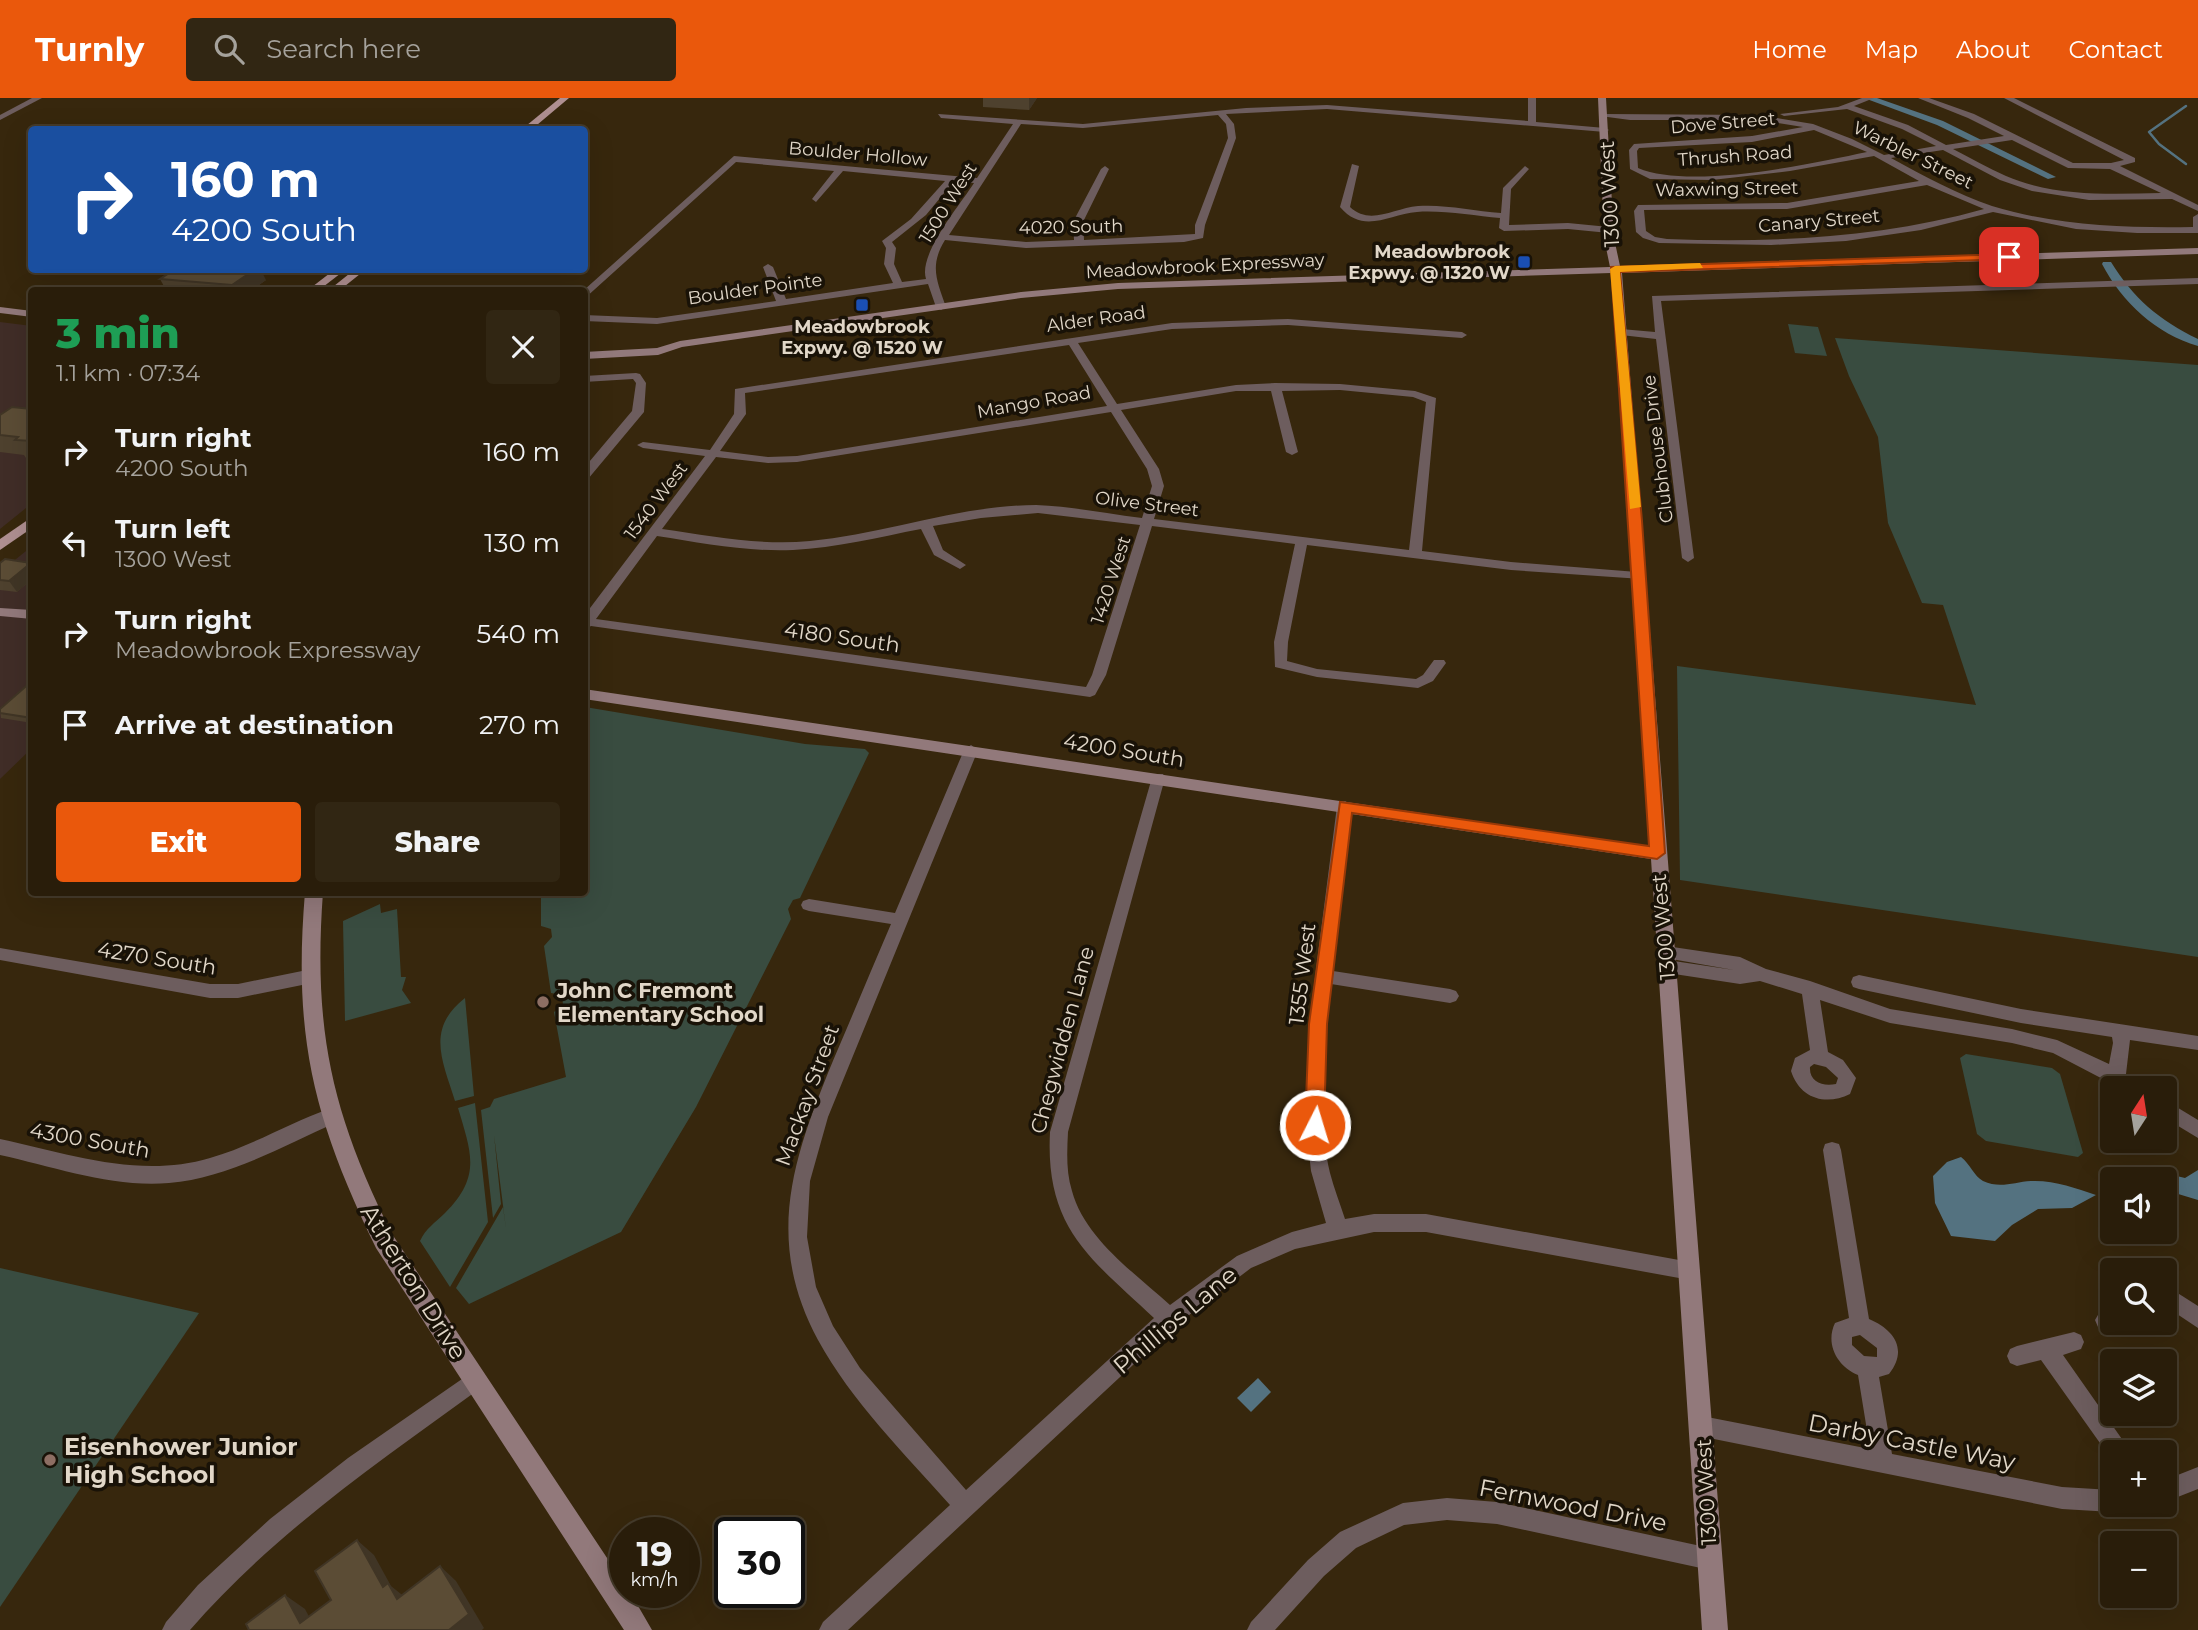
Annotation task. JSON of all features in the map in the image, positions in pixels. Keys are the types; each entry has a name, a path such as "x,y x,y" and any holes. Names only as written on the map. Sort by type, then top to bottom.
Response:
{"main road":[{"path":"530,126 565,98"},
{"path":"317,287 336,273"},
{"path":"338,287 356,273"},
{"path":"0,546 28,524"}],"street":[{"path":"0,118 38,98"},
{"path":"1532,98 1532,122"},
{"name":"1300 West","path":"1602,98 1609,230 1621,332 1715,1630"},
{"path":"1812,98 1828,111"},
{"path":"1922,98 2071,166 2112,166 2132,159 2008,98"},
{"path":"1942,105 1962,98"},
{"path":"1604,114 1781,117 1849,107 1868,99"},
{"path":"942,116 1107,126 1326,103 1605,130"},
{"path":"1849,107 1893,122 2003,178 2042,191 2089,197 2173,196"},
{"name":"4020 South","path":"942,237 1012,244 1200,236 1200,225 1232,138 1230,124 1221,113"},
{"name":"Warbler Street","path":"1781,117 1815,127 1880,155 1929,182 1993,209 2089,228 2198,230"},
{"name":"1500 West","path":"930,281 930,262 942,237 1018,122"},
{"name":"Dove Street","path":"1637,172 1634,147 1752,139 1815,127"},
{"name":"Thrush Road","path":"1637,172 1678,176 1756,174 2012,137"},
{"name":"Boulder Hollow","path":"588,292 734,159 980,181"},
{"path":"1354,166 1345,207 1353,216 1379,219 1418,209 1504,216"},
{"path":"2112,166 2198,208"},
{"path":"816,199 841,169"},
{"path":"1079,243 1078,222 1105,169"},
{"path":"1525,169 1507,188 1504,228 1609,230"},
{"path":"899,286 889,264 891,248 887,241 902,233 938,197 951,178"},
{"name":"Waxwing Street","path":"1646,237 1641,232 1641,207 1787,206 1929,182"},
{"name":"Canary Street","path":"1646,237 1722,243 1814,241 1902,229 1993,209"},
{"path":"2198,216 2198,230"},
{"name":"Meadowbrook Expressway","path":"588,356 658,351 680,344 1021,295 1157,283 2198,251"},
{"path":"768,267 782,303"},
{"path":"930,281 941,307"},
{"name":"Boulder Pointe","path":"588,318 657,321 930,281"},
{"name":"Clubhouse Drive","path":"1688,558 1656,298 2198,281"},
{"path":"0,310 28,314"},
{"name":"Alder Road","path":"738,391 1172,326 1253,323 1348,325 1462,335"},
{"path":"1621,332 1661,335"},
{"name":"Meadowbrook Expressway","path":"588,345 656,340 680,344"},
{"name":"1420 West","path":"1071,340 1157,477 1156,497 1090,692"},
{"path":"588,379 636,376 641,383 638,412 588,471"},
{"path":"1275,386 1292,452"},
{"name":"Mango Road","path":"643,445 768,460 797,459 1204,391 1275,386 1373,389 1415,394 1432,400 1415,554"},
{"name":"1540 West","path":"588,621 740,414 738,391"},
{"name":"Olive Street","path":"655,532 749,544 791,546 1020,509 1637,576"},
{"path":"926,525 938,552 960,565"},
{"path":"1302,541 1281,642 1280,664 1330,675 1418,684 1428,678 1439,663"},
{"path":"0,612 28,615"},
{"name":"4180 South","path":"588,624 1090,692"},
{"name":"4200 South","path":"588,695 1657,853"},
{"name":"Mackay Street","path":"965,1506 844,1363 814,1312 801,1272 796,1203 806,1153 971,750"},
{"name":"Chegwidden Lane","path":"1157,778 1059,1132 1055,1161 1064,1203 1075,1224 1169,1318"},
{"name":"1355 West","path":"1338,1229 1320,1171 1315,1125 1318,1024 1345,806"},
{"name":"Atherton Drive","path":"314,896 307,977 313,1045 329,1117 353,1182 384,1241 639,1630"},
{"path":"809,905 901,920"},
{"name":"4270 South","path":"0,954 210,991 238,991 307,977"},
{"path":"1666,959 1740,978 1760,974 1890,1016 2057,1047 2114,1076"},
{"path":"1324,976 1450,996"},
{"path":"1859,982 2021,1016 2198,1042"},
{"path":"1810,988 1821,1057"},
{"path":"1968,1004 1975,1031"},
{"path":"2116,1076 2122,1043 2119,1031"},
{"path":"2177,1116 2198,1130"},
{"name":"4300 South","path":"0,1146 113,1170 167,1175 208,1167 329,1117"},
{"path":"1832,1150 1860,1325"},
{"name":"Phillips Lane","path":"831,1630 1169,1318 1244,1262 1292,1241 1338,1229 1386,1222 1426,1223 1690,1271"},
{"path":"2177,1303 2198,1318"},
{"path":"1860,1325 1875,1332 1889,1351 1889,1358 1882,1367 1867,1369 1852,1362 1840,1342 1840,1336 1847,1327 1860,1325"},
{"path":"2017,1356 2074,1342"},
{"path":"2046,1349 2111,1440"},
{"path":"1867,1369 1883,1463"},
{"path":"174,1630 245,1556 315,1497 475,1380"},
{"name":"Darby Castle Way","path":"1702,1427 2062,1498 2100,1500"},
{"path":"2177,1486 2198,1478"},
{"name":"Fernwood Drive","path":"1259,1630 1316,1568 1348,1541 1403,1514 1447,1509 1496,1513 1710,1559"}],"shaded area":[{"path":"0,322 28,326 28,506 0,529"},
{"path":"28,549 28,752 0,779 0,572"}],"green space":[{"path":"1788,324 1818,327 1827,356 1795,353"},
{"path":"1835,338 2198,365 2198,957 1680,880 1677,666 1976,705 1943,605 1922,603 1888,523 1878,437 1849,376"},
{"name":"John C Fremont Elementary School","path":"588,708 805,744 865,749 869,753 800,898 793,900 788,909 791,919 696,1107 621,1232 469,1304 456,1288 503,1207 506,1229 494,1135 501,1204 493,1218 481,1110 490,1107 494,1099 566,1077 554,1012 563,1005 562,995 551,993 544,946 552,937 551,929 541,926 541,896 588,896"},
{"path":"380,904 381,913 397,909 401,977 406,977 402,990 411,1003 345,1021 343,921"},
{"path":"465,998 474,1096 455,1101 442,1059 441,1034 453,1010"},
{"path":"1966,1054 2052,1068 2060,1074 2083,1153 2078,1157 1986,1141 1977,1134 1960,1058"},
{"path":"475,1103 488,1222 450,1287 420,1241 428,1229 457,1200 469,1175 467,1138 458,1108"},
{"name":"Eisenhower Junior High School","path":"0,1268 199,1313 0,1607"}],"water":[{"path":"1961,1157 1980,1179 1989,1183 2001,1185 2048,1182 2096,1195 2072,1208 2038,1209 2012,1225 1995,1241 1951,1236 1935,1203 1933,1176 1947,1162"},
{"path":"2198,1170 2198,1200 2177,1194 2177,1176 2185,1178"},
{"path":"1258,1378 1271,1392 1251,1412 1237,1398"}],"building":[{"path":"169,273 250,273 232,285 160,279"},
{"path":"12,407 28,409 28,441 0,435 0,415"},
{"path":"5,559 28,563 28,565 9,581 0,580 0,563"},
{"path":"28,684 28,717 0,713 0,709"},
{"path":"357,1540 383,1587 388,1583 397,1599 440,1566 469,1614 449,1630 249,1630 246,1624 285,1595 300,1623 331,1600 315,1571"}],"waterway":[{"path":"1868,98 1940,123 2051,177"},
{"path":"2186,106 2149,132 2159,144 2186,164"},
{"path":"2107,264 2124,291 2145,312 2198,343"}],"slow traffic":[{"path":"1634,507 1618,280 1615,269 1700,266"}],"place":[{"name":"Meadowbrook Expwy. @ 1320 W","path":"1524,262"},
{"name":"Meadowbrook Expwy. @ 1520 W","path":"862,305"},
{"name":"John C Fremont Elementary School","path":"543,1002"},
{"name":"Eisenhower Junior High School","path":"50,1460"}],"route":[{"path":"1315,1125 1318,1024 1345,806 1657,853 1637,576 1636,521 1615,269 2009,257"}]}
